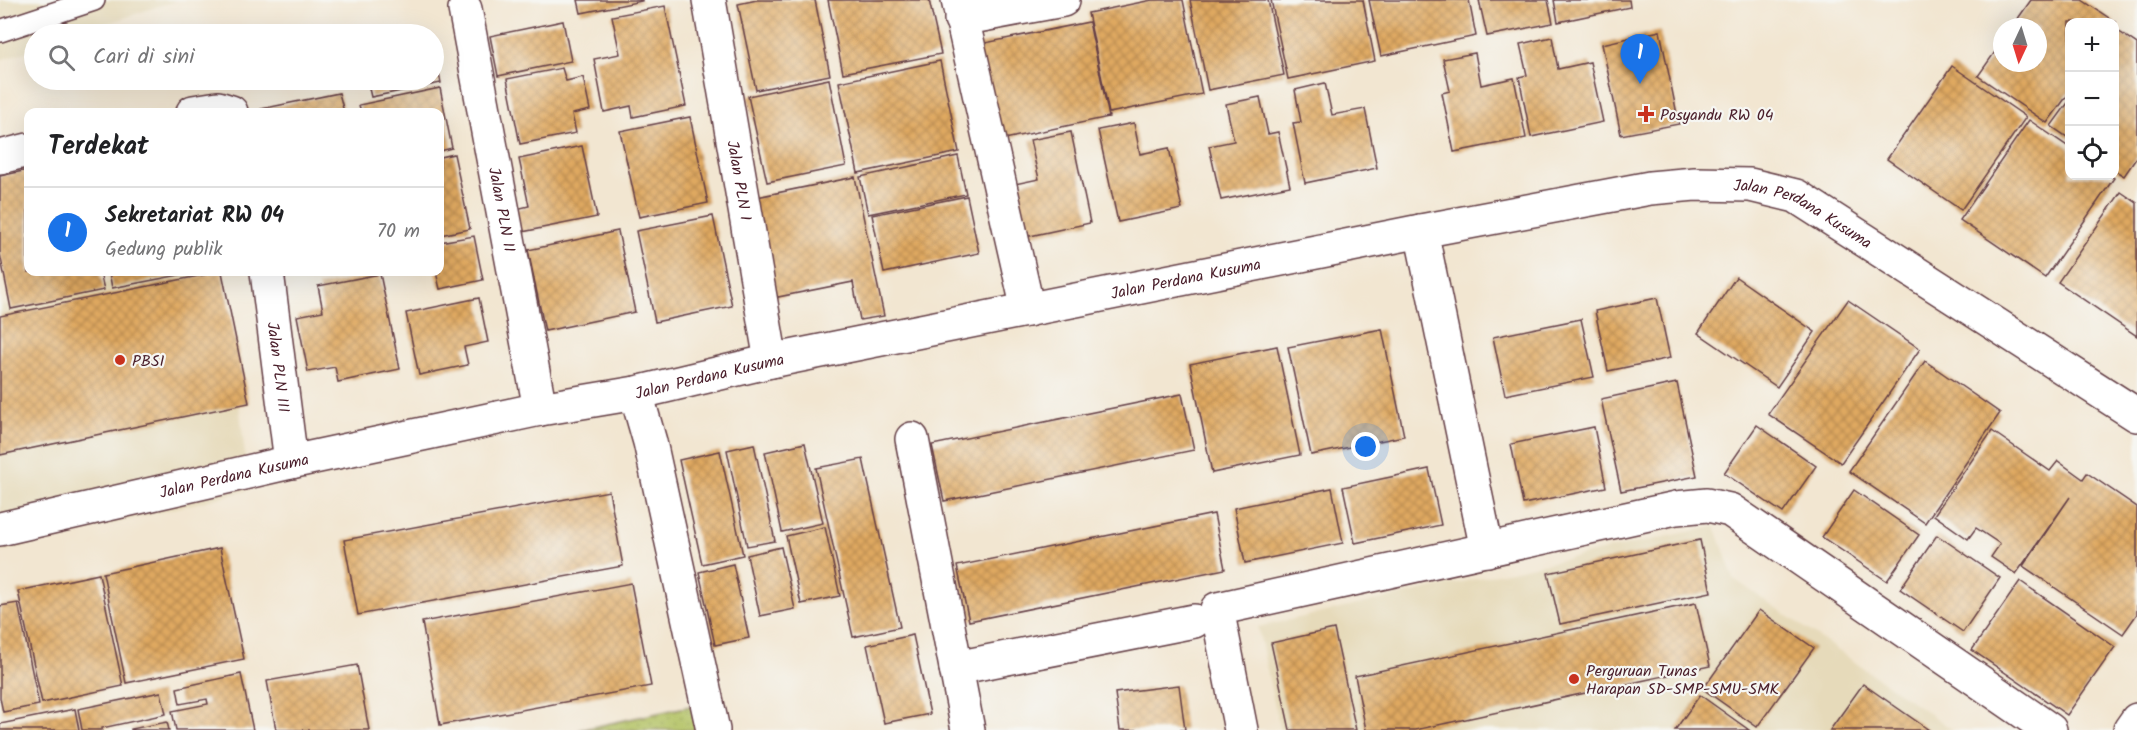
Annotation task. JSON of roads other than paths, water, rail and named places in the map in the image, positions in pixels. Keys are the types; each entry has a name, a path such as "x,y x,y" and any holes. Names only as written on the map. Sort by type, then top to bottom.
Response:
{"street":[{"name":"Jalan PLN I","path":"709,0 771,360"},
{"path":"1028,310 959,9 1063,0"},
{"name":"Jalan PLN II","path":"465,9 540,409"},
{"path":"0,157 24,151"},
{"name":"Jalan Perdana Kusuma","path":"0,530 291,462 540,409 636,393 771,360 1421,231 1650,188 1695,184 1750,185 1796,196 2137,415"},
{"path":"1421,231 1487,550"},
{"name":"Jalan PLN III","path":"268,276 291,462"},
{"path":"636,393 650,442 713,730"},
{"path":"912,439 968,730"},
{"path":"956,668 1205,615 1676,508 1707,505 1730,510 2050,730"},
{"path":"1205,615 1241,730"},
{"path":"2130,730 2137,720"}],"lane":[{"path":"0,31 94,0"}],"place":[{"name":"Sekretariat RW 04","path":"1640,84"},
{"name":"Posyandu RW 04","path":"1646,114"},
{"name":"PBSI","path":"120,360"},
{"name":"Perguruan Tunas Harapan SD-SMP-SMU-SMK","path":"1574,679"}]}
